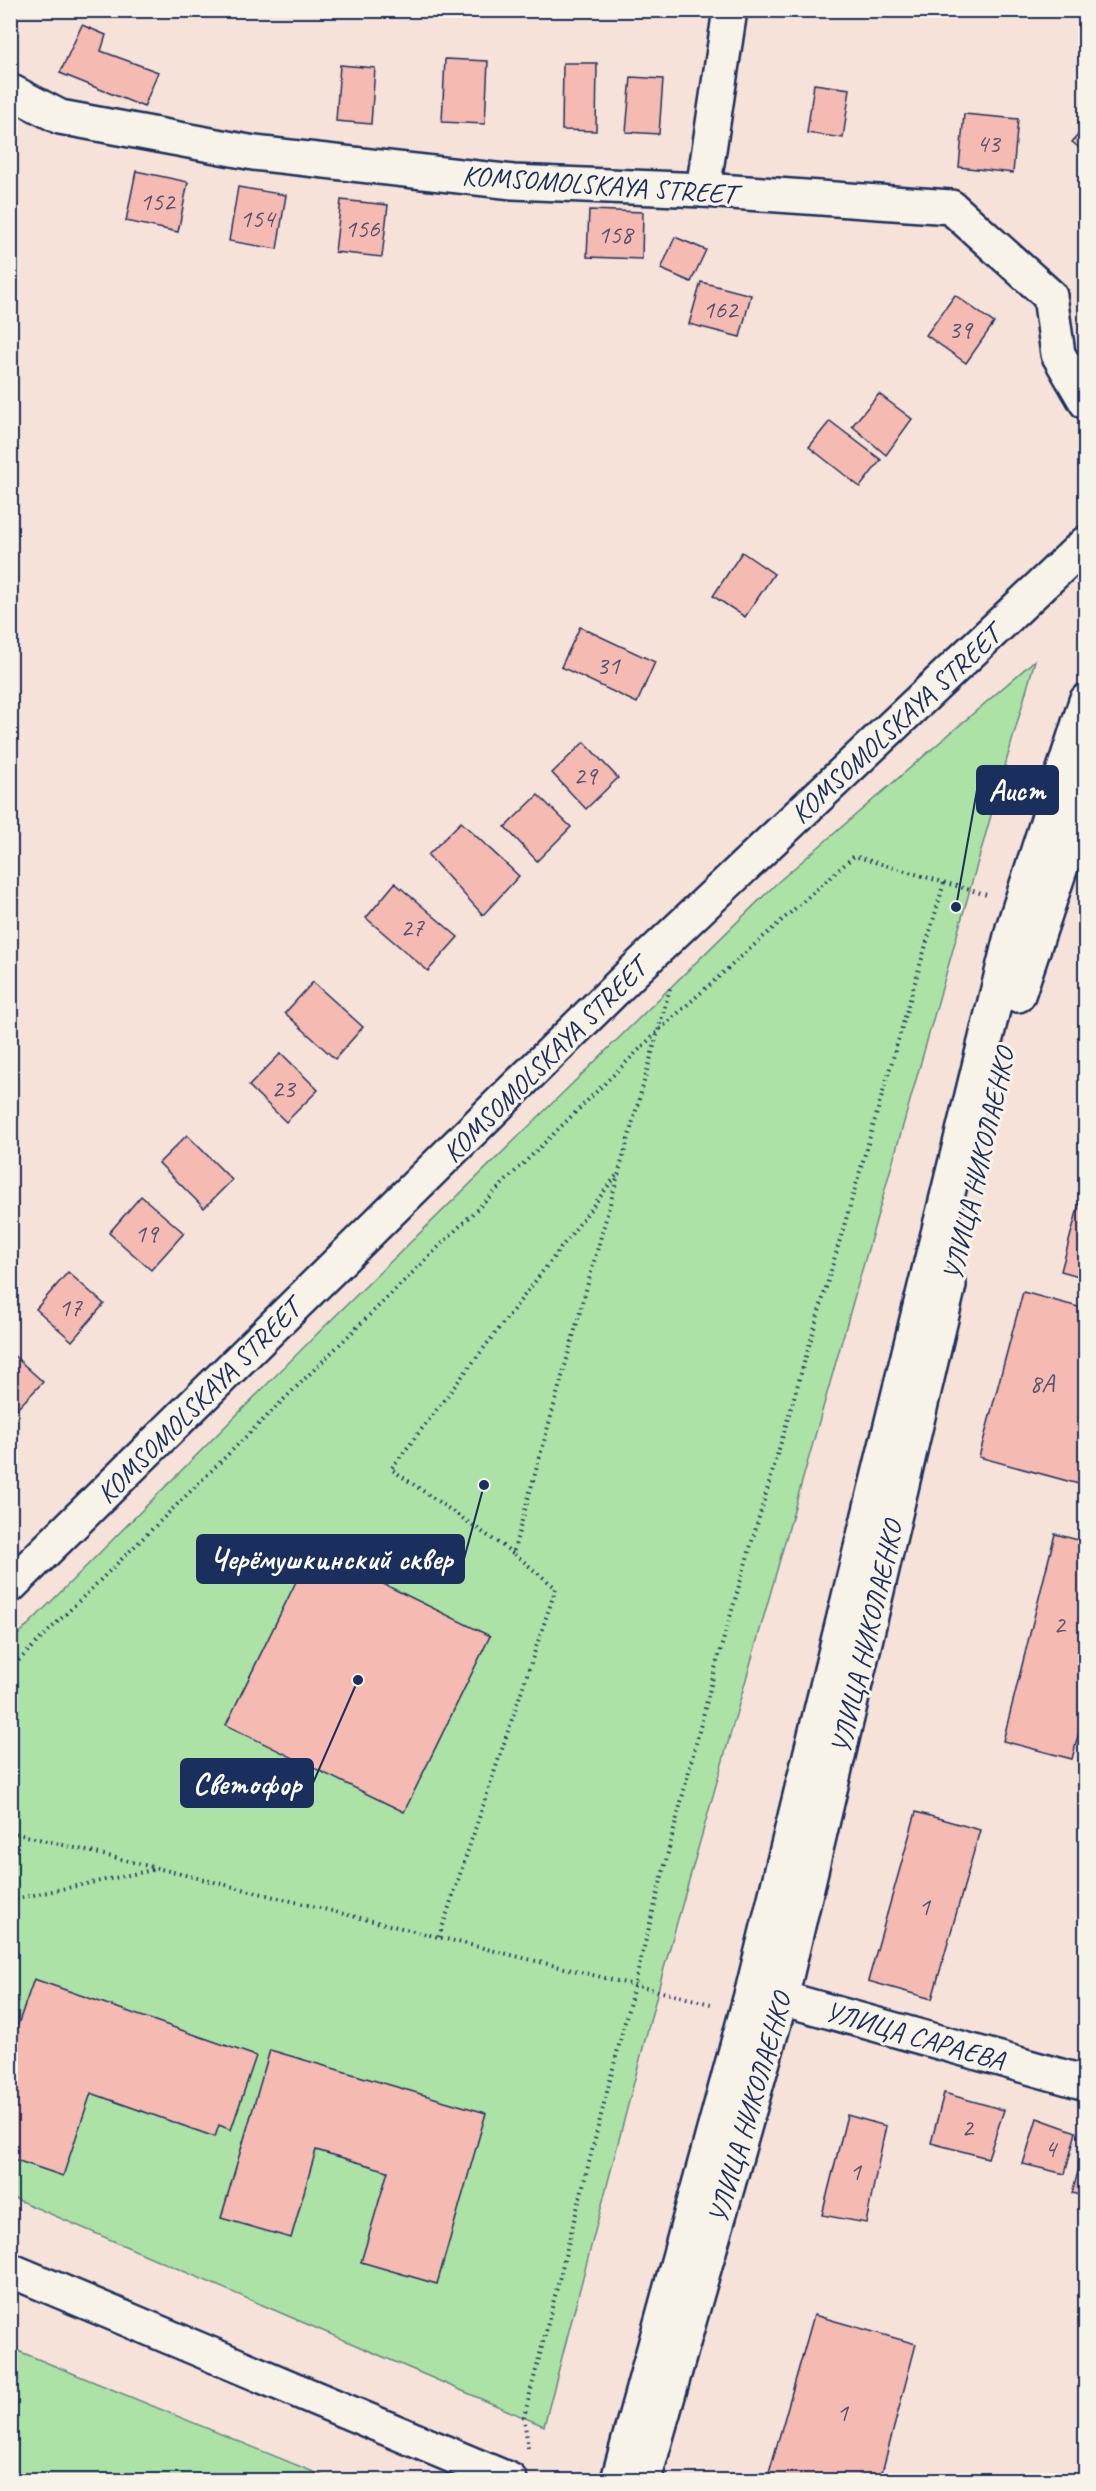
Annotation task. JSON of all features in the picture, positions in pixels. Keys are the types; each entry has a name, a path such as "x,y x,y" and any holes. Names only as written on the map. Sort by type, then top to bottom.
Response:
{"main road":[{"path":"703,190 730,10"},
{"name":"KOMSOMOLSKAYA STREET","path":"10,91 60,117 254,153 513,182 703,190 951,207 1050,296 1058,354 1086,402"},
{"name":"KOMSOMOLSKAYA STREET","path":"10,1586 636,969 1086,543"},
{"name":"УЛИЦА НИКОЛАЕНКО","path":"618,2481 747,2012 1017,917 1083,715"},
{"name":"УЛИЦА НИКОЛАЕНКО","path":"644,2481 781,1998 1020,986 1086,792"},
{"path":"747,2012 781,1998"},
{"name":"УЛИЦА САРАЕВА","path":"781,1998 1086,2083"},
{"path":"10,2270 520,2470"}],"path":[{"path":"10,1669 658,1031 854,856 944,883 1017,917"},
{"path":"520,2470 524,2417 716,1665 944,883"},
{"path":"513,1553 673,980"},
{"path":"439,1937 556,1588 513,1553 391,1469 618,1174"},
{"path":"10,1832 747,2012"},
{"path":"10,1900 160,1868"}],"green space":[{"path":"1035,660 661,1979 544,2426 11,2197 11,1642 323,1328 778,882"},
{"path":"11,2348 333,2480 11,2480"}],"building":[{"path":"82,25 106,35 101,51 158,72 144,107 60,73"},
{"path":"445,59 488,61 485,124 442,122"},
{"path":"563,63 597,63 596,131 562,130"},
{"path":"340,65 375,68 371,124 336,121"},
{"path":"631,77 663,79 659,134 626,132"},
{"path":"814,84 850,89 843,138 807,133"},
{"path":"964,114 1018,119 1013,173 959,167"},
{"path":"1086,126 1086,153 1072,142"},
{"path":"136,171 188,182 178,232 126,221"},
{"path":"238,187 286,195 277,249 229,241"},
{"path":"341,200 388,205 382,257 335,252"},
{"path":"589,210 643,212 642,259 587,257"},
{"path":"675,237 706,250 691,282 661,269"},
{"path":"701,282 751,295 740,337 689,324"},
{"path":"955,295 994,323 966,363 926,335"},
{"path":"879,394 912,419 886,455 852,426"},
{"path":"830,421 881,460 860,487 809,447"},
{"path":"742,552 774,574 745,617 713,596"},
{"path":"580,627 655,662 637,703 561,667"},
{"path":"584,742 618,778 586,809 552,773"},
{"path":"538,795 571,827 537,861 505,827"},
{"path":"461,822 519,876 483,915 428,855"},
{"path":"395,883 458,937 428,971 366,918"},
{"path":"313,982 363,1027 335,1059 285,1013"},
{"path":"281,1053 318,1090 286,1122 249,1086"},
{"path":"187,1135 232,1180 204,1208 159,1163"},
{"path":"1086,1178 1086,1278 1061,1271"},
{"path":"141,1196 184,1233 151,1270 109,1233"},
{"path":"68,1272 104,1304 72,1341 36,1309"},
{"path":"1023,1292 1086,1309 1086,1486 979,1457"},
{"path":"10,1352 43,1382 15,1411 10,1406"},
{"path":"1055,1534 1086,1542 1086,1705 1072,1759 1003,1741"},
{"path":"312,1549 490,1636 404,1812 226,1725"},
{"path":"916,1812 980,1830 932,1999 868,1981"},
{"path":"34,1979 256,2056 231,2130 219,2125 215,2137 91,2093 63,2176 10,2158 10,2047"},
{"path":"270,2050 486,2113 437,2284 361,2262 388,2171 316,2150 291,2238 221,2218"},
{"path":"944,2093 1004,2110 988,2158 931,2143"},
{"path":"847,2115 886,2126 866,2223 822,2215"},
{"path":"1037,2118 1076,2132 1065,2174 1023,2164"},
{"path":"1086,2144 1086,2197 1072,2193"},
{"path":"814,2315 916,2344 880,2480 767,2480"}],"place":[{"name":"Аист","path":"956,907"},
{"name":"Черёмушкинский сквер","path":"484,1485"},
{"name":"Светофор","path":"358,1680"}]}
